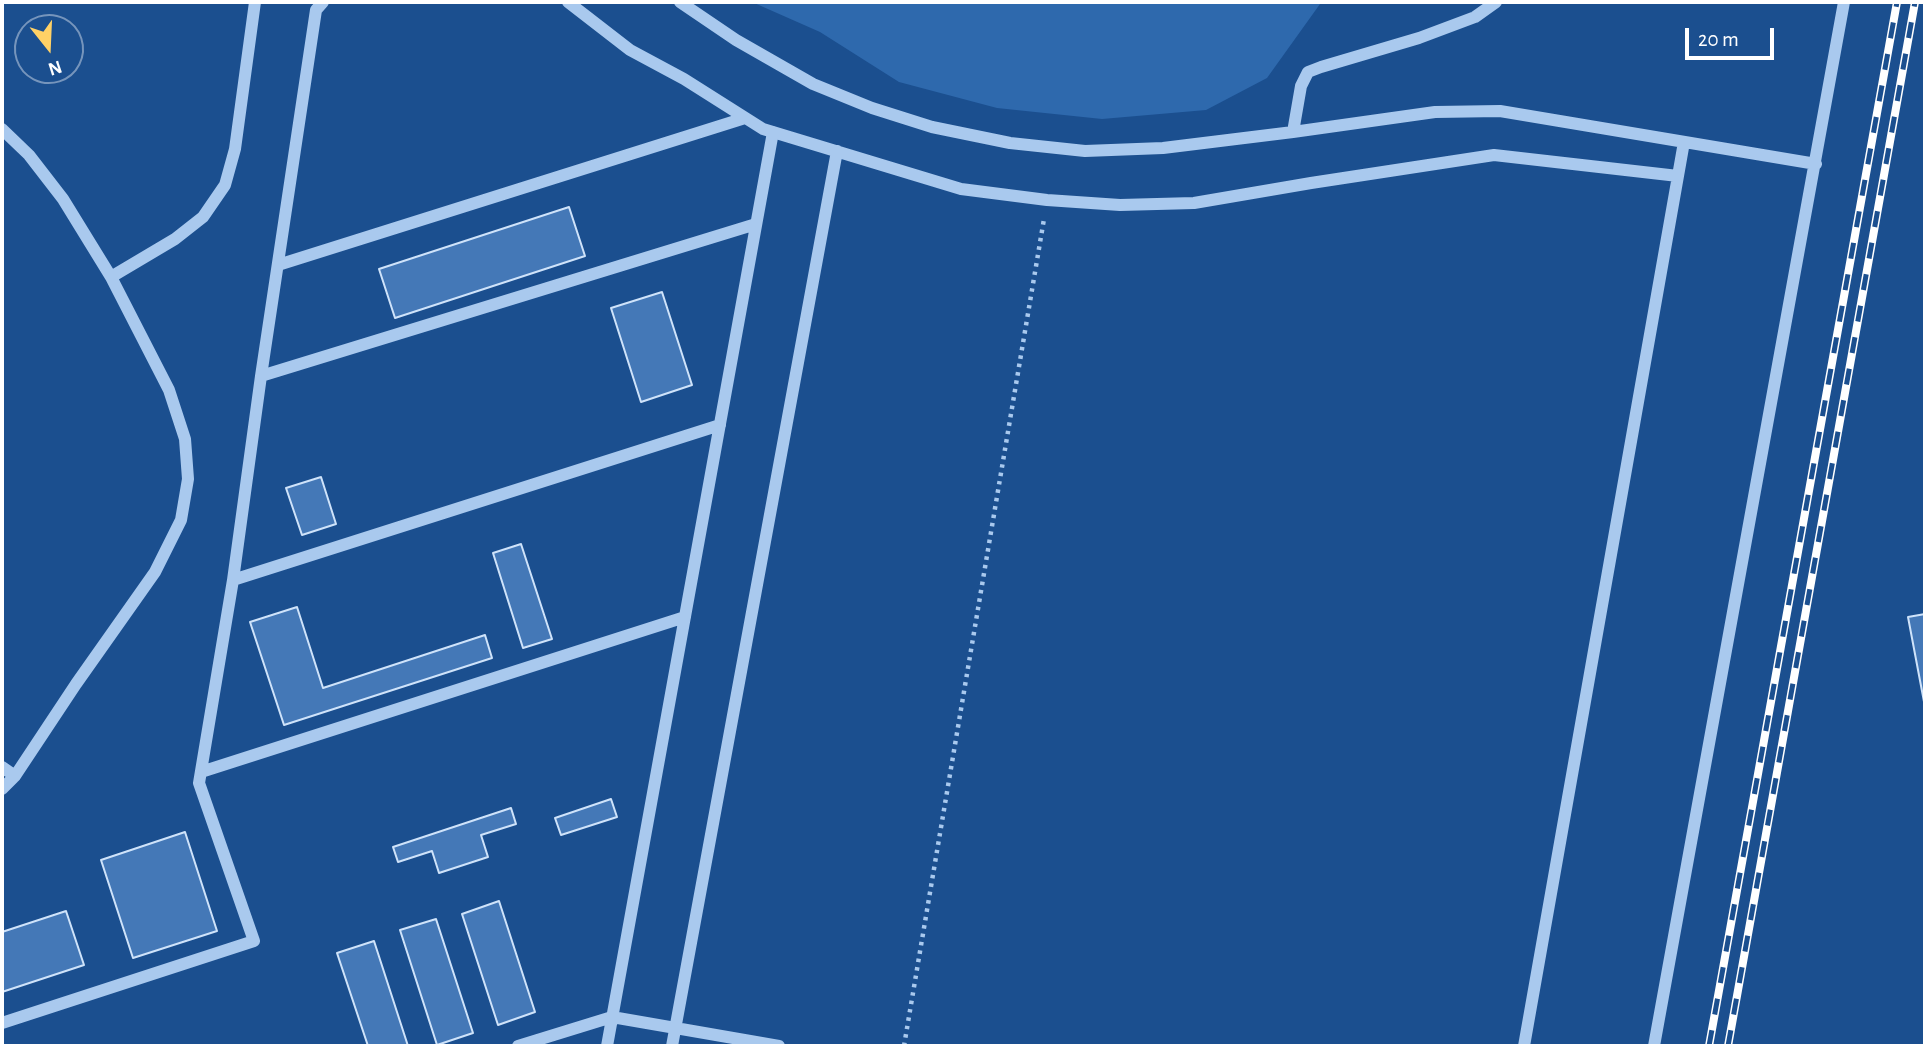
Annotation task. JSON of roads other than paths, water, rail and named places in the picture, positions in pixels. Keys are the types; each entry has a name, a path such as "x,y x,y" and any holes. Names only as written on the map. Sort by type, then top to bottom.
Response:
{"street":[{"path":"111,277 185,232 203,217 225,185 235,149 255,2"},
{"path":"2,1023 254,941 199,783 233,580 316,10 323,2"},
{"path":"568,2 630,50 684,79 763,129 961,189 1048,200 1120,205 1194,203 1494,155 1678,176"},
{"path":"680,2 736,40 813,84 932,128 1010,143 1084,151 1163,148 1435,112 1500,111 1815,164"},
{"path":"1293,132 1301,86 1308,72 1475,17 1496,2"},
{"path":"1654,1046 1844,2"},
{"path":"278,265 745,117"},
{"path":"2,129 29,155 63,200 111,277 169,390 185,439 188,479 181,520 155,572 15,776 2,789"},
{"path":"607,1046 773,132"},
{"path":"1524,1046 1684,142"},
{"path":"672,1046 837,151"},
{"path":"261,376 756,224"},
{"path":"233,580 720,425"},
{"path":"201,772 685,617"},
{"path":"2,767 15,776"},
{"path":"518,1046 612,1017 779,1046"}],"railway":[{"path":"1709,1046 1897,2"},
{"path":"1728,1046 1915,2"}]}
